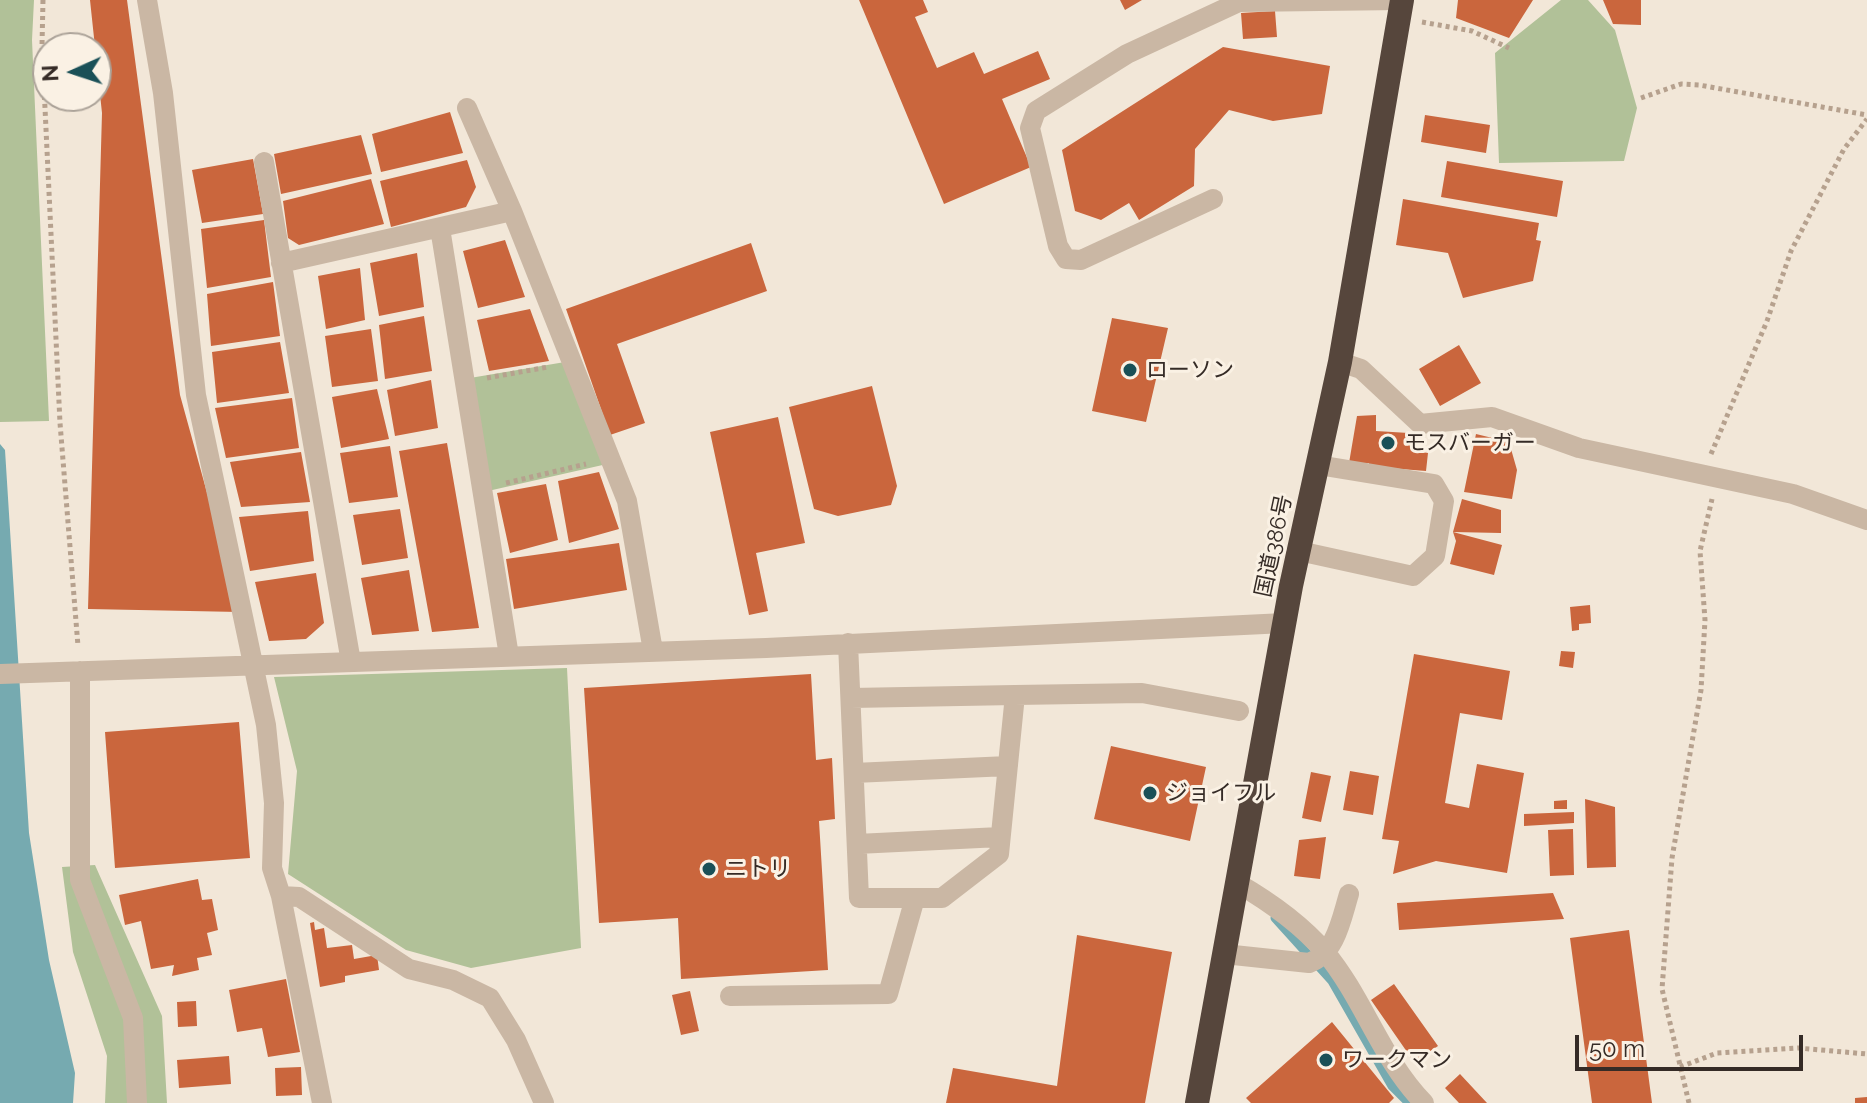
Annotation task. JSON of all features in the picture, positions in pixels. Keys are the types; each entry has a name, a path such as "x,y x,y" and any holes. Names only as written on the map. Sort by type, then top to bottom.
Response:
{"highway":[{"name":"国道386号","path":"1197,1103 1285,623 1340,362 1402,0"}],"street":[{"path":"147,0 163,93 196,395 266,725 274,803 272,868 281,896 322,1103"},
{"path":"1213,199 1081,260 1066,259 1058,246 1030,128 1036,111 1127,54 1239,2 1402,0"},
{"path":"467,108 512,211 627,501 653,651"},
{"path":"264,162 351,662"},
{"path":"281,263 512,211"},
{"path":"440,228 509,656"},
{"path":"1340,362 1361,369 1420,424 1492,417 1579,448 1793,494 1867,520"},
{"path":"1299,551 1413,576 1435,556 1444,501 1434,484 1318,465"},
{"path":"0,674 653,651 1285,623"},
{"path":"848,643 859,898 942,898 999,854 1015,695"},
{"path":"74,672 80,880 133,1018 137,1103"},
{"path":"851,698 1142,693 1239,711"},
{"path":"854,773 1008,766"},
{"path":"857,844 1000,837"},
{"path":"1237,883 1278,907 1318,958 1399,1078 1424,1103"},
{"path":"1224,954 1318,958 1335,940 1349,894"},
{"path":"281,896 299,897 409,969 453,980 490,998 516,1040 544,1103"},
{"path":"730,996 888,994 915,898"}],"path":[{"path":"43,0 42,45 74,672"},
{"path":"1421,22 1472,31 1509,48"},
{"path":"1641,98 1681,84 1699,85 1867,117 1844,149 1791,251 1709,477 1700,551 1705,620 1701,690 1672,858 1662,989 1689,1103"},
{"path":"464,382 572,363"},
{"path":"482,489 610,458"},
{"path":"1680,1067 1717,1053 1798,1048 1867,1054"}],"green space":[{"path":"0,0 34,0 32,112 35,112 49,421 0,422"},
{"path":"1561,0 1588,0 1615,30 1637,108 1624,161 1499,163 1495,53"},
{"path":"565,362 607,464 488,491 470,378"},
{"path":"567,668 581,948 471,968 406,950 288,874 297,771 274,677"},
{"path":"95,865 162,1016 167,1103 105,1103 107,1056 73,952 62,867"}],"water":[{"path":"0,444 5,450 29,833 49,960 75,1073 73,1103 0,1103"}],"building":[{"path":"90,0 127,0 180,395 240,612 88,609 102,112 112,112 112,32 93,32"},
{"path":"859,0 923,0 928,12 915,17 937,68 974,52 984,74 1038,51 1050,79 1002,99 1031,167 944,204"},
{"path":"1120,0 1142,0 1125,10"},
{"path":"1458,0 1533,0 1509,38 1456,18"},
{"path":"1603,0 1641,0 1641,25 1613,24"},
{"path":"1275,11 1277,37 1243,39 1241,13"},
{"path":"1223,47 1330,66 1322,114 1273,121 1229,110 1195,149 1194,186 1139,220 1129,203 1101,220 1075,211 1062,150"},
{"path":"450,112 463,153 381,172 372,134"},
{"path":"1425,115 1490,125 1486,153 1421,142"},
{"path":"361,135 372,174 281,194 274,154"},
{"path":"253,159 263,214 202,223 192,170"},
{"path":"467,160 476,187 466,207 391,227 380,181"},
{"path":"1447,161 1563,181 1557,217 1441,197"},
{"path":"371,179 384,224 299,245 288,238 283,201"},
{"path":"1403,199 1539,223 1536,240 1541,241 1533,281 1463,298 1448,253 1396,245"},
{"path":"264,220 271,277 207,288 201,229"},
{"path":"505,240 525,297 478,308 463,251"},
{"path":"751,243 767,291 617,344 645,423 610,435 566,309"},
{"path":"417,253 424,307 379,316 370,263"},
{"path":"360,268 365,320 326,329 318,276"},
{"path":"273,282 280,336 211,346 207,294"},
{"path":"530,309 549,361 489,371 477,320"},
{"path":"424,316 432,371 385,379 379,325"},
{"name":"ローソン","path":"1112,318 1168,328 1146,422 1092,411"},
{"path":"371,329 378,381 332,387 325,336"},
{"path":"280,342 289,393 217,403 212,352"},
{"path":"1459,345 1481,383 1440,406 1419,369"},
{"path":"431,380 438,428 395,436 387,390"},
{"path":"872,386 897,486 891,505 838,516 814,509 789,407"},
{"path":"377,389 389,439 341,448 332,397"},
{"path":"292,398 299,448 226,458 215,408"},
{"name":"モスバーガー","path":"1376,415 1376,431 1425,434 1421,452 1428,453 1426,471 1388,468 1367,480 1369,463 1349,463 1357,416"},
{"path":"778,417 805,543 756,553 768,611 749,615 710,432"},
{"path":"1476,434 1509,442 1517,470 1512,499 1464,492"},
{"path":"447,443 479,628 432,632 399,451"},
{"path":"390,446 398,497 349,503 340,453"},
{"path":"301,452 310,502 241,507 230,462"},
{"path":"599,472 619,529 569,543 558,481"},
{"path":"546,484 558,540 510,553 497,493"},
{"path":"1462,499 1501,510 1501,533 1453,532"},
{"path":"400,509 408,558 362,565 353,515"},
{"path":"308,511 314,561 250,571 239,517"},
{"path":"1453,532 1502,545 1494,575 1450,564 1456,541"},
{"path":"619,543 627,590 514,609 506,559"},
{"path":"409,570 419,631 372,635 361,578"},
{"path":"316,573 324,623 306,639 269,641 255,582"},
{"path":"1590,605 1591,623 1579,624 1579,630 1572,631 1570,607"},
{"path":"1561,651 1575,652 1573,668 1559,666"},
{"path":"1414,654 1510,671 1502,720 1460,713 1445,803 1469,808 1477,764 1524,773 1507,873 1436,861 1393,874 1399,841 1382,839"},
{"name":"ニトリ","path":"811,674 816,760 832,758 835,819 819,821 828,970 681,979 678,918 599,923 584,688"},
{"path":"239,722 250,858 115,868 105,732"},
{"name":"ジョイフル","path":"1111,746 1206,767 1190,841 1094,819"},
{"path":"1350,771 1379,776 1373,815 1343,810"},
{"path":"1311,772 1331,776 1321,822 1302,818"},
{"path":"1585,799 1615,807 1616,867 1587,868"},
{"path":"1567,800 1567,809 1554,809 1554,801"},
{"path":"1574,812 1574,823 1524,826 1524,814"},
{"path":"1573,829 1574,875 1550,876 1548,830"},
{"path":"1326,837 1320,879 1294,876 1299,840"},
{"path":"198,879 202,900 212,899 218,930 207,933 212,955 197,958 199,970 172,976 174,965 151,969 141,921 125,925 119,895"},
{"path":"1553,893 1564,919 1399,930 1397,903"},
{"path":"314,922 315,930 324,928 327,948 352,945 354,959 377,955 379,970 345,976 345,982 320,987 310,923"},
{"path":"1629,930 1652,1103 1592,1103 1570,938"},
{"path":"1077,935 1172,952 1145,1103 946,1103 953,1068 1057,1086"},
{"path":"286,979 300,1052 268,1057 262,1028 237,1032 229,990"},
{"path":"1394,984 1438,1046 1414,1062 1371,1000"},
{"path":"690,991 699,1031 681,1035 672,995"},
{"path":"196,1001 197,1026 178,1027 177,1002"},
{"name":"ワークマン","path":"1332,1022 1394,1098 1389,1103 1251,1103 1246,1098"},
{"path":"229,1056 231,1084 179,1088 177,1060"},
{"path":"301,1067 302,1095 276,1096 275,1068"},
{"path":"1460,1074 1487,1103 1459,1103 1445,1088"},
{"path":"1867,1097 1867,1103 1855,1103 1855,1098"}],"waterway":[{"path":"1275,918 1332,981 1392,1086 1409,1103"}],"place":[{"name":"ローソン","path":"1130,370"},
{"name":"モスバーガー","path":"1388,443"},
{"name":"ジョイフル","path":"1150,793"},
{"name":"ニトリ","path":"709,869"},
{"name":"ワークマン","path":"1326,1060"}]}
